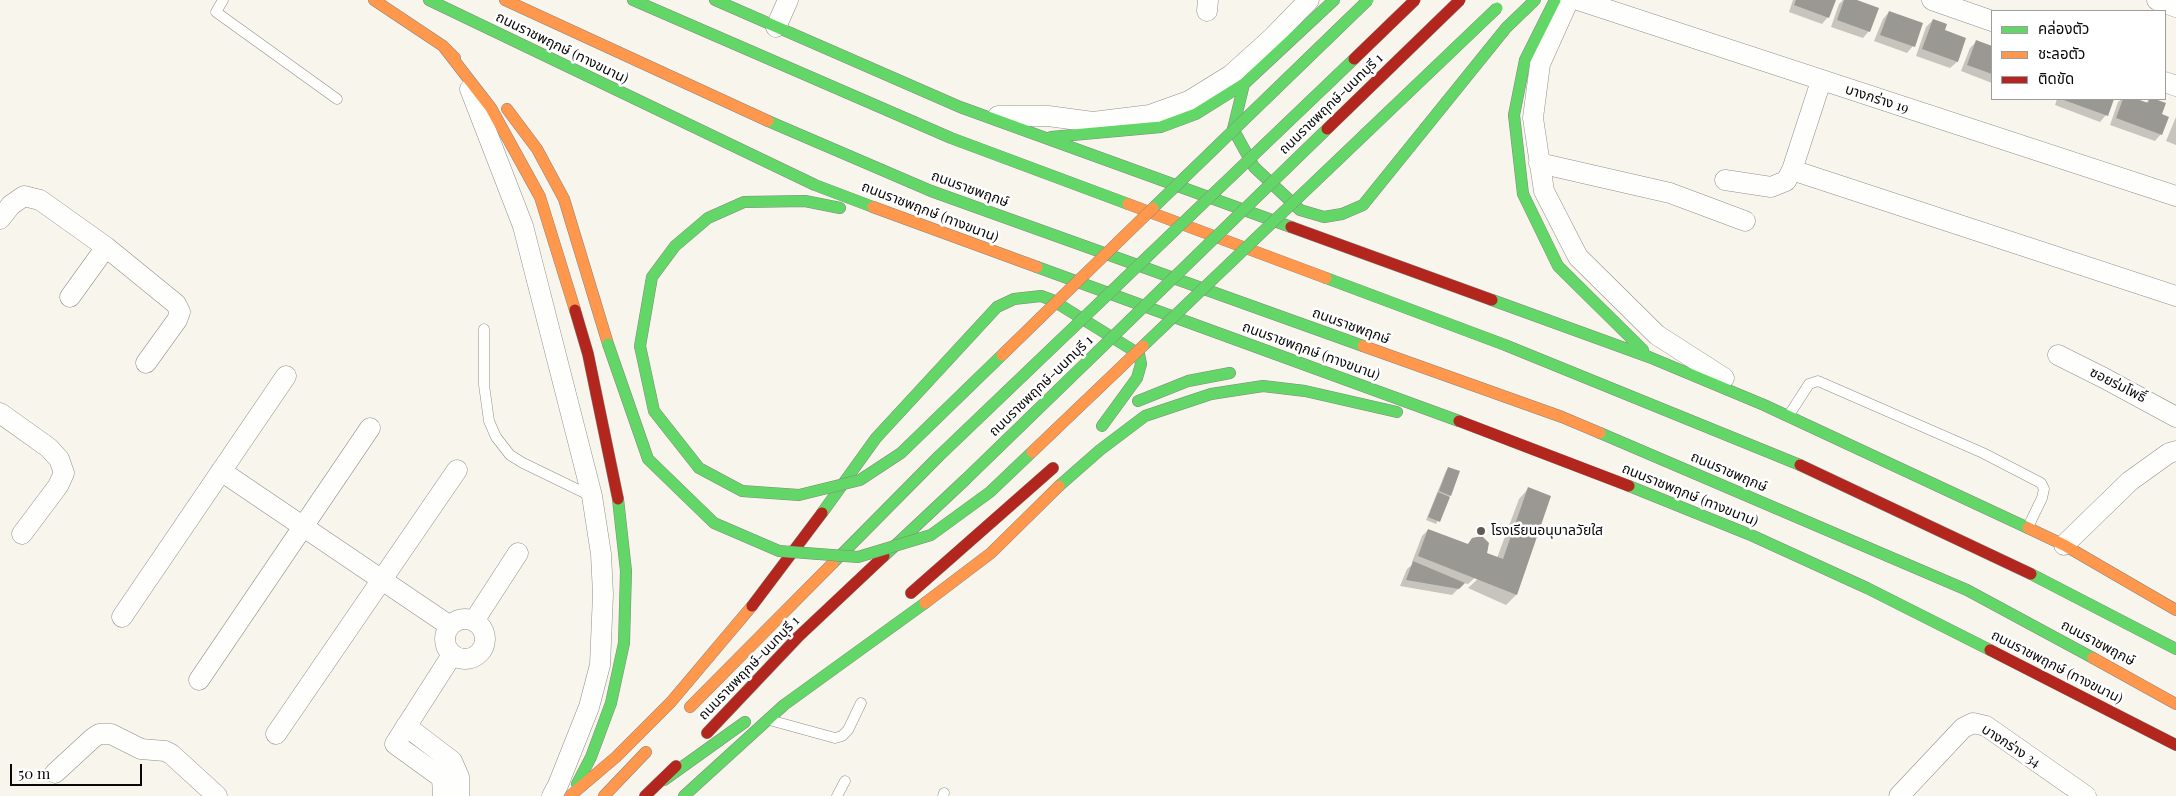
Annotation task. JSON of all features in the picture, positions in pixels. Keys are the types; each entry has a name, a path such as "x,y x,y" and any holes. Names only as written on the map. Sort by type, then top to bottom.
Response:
{"main road":[{"path":"374,0 442,46 497,96 538,149 564,199 608,344 648,459 714,523 779,551 858,557 931,535 990,492 1500,4"},
{"name":"ถนนราชพฤกษ์ (ทางขนาน)","path":"429,0 769,164 908,221 1360,384 1591,471 1753,536 1867,588 2176,745"},
{"name":"ถนนราชพฤกษ์","path":"505,0 778,126 931,191 1562,417 1967,590 2139,682 2176,704"},
{"path":"633,0 951,138 1505,345 1795,463 2034,575 2176,649"},
{"path":"641,0 661,13"},
{"path":"715,0 984,116 1649,357 1764,405 2064,545 2176,610"},
{"path":"1042,138 1161,127 1196,114 1244,84 1334,0"},
{"path":"908,221 805,201 744,202 708,218 675,246 652,277 640,346 654,411 699,468 742,491 800,495 860,480 901,453 1368,0"},
{"name":"ถนนราชพฤกษ์-นนทบุรี 1","path":"680,717 938,457 1415,0"},
{"name":"ถนนราชพฤกษ์-นนทบุรี 1","path":"645,796 664,780 798,637 965,480 1460,0"},
{"path":"1244,84 1233,130 1254,167 1300,210 1324,217 1342,214 1363,205 1506,28 1535,0"},
{"path":"1554,0 1525,60 1514,115 1523,194 1558,266 1649,357"},
{"path":"442,46 491,108 540,196 588,354 617,492 626,571 624,643 611,703 591,758 570,796"},
{"path":"570,796 616,757 671,702 746,614 876,438 997,307 1014,299 1041,296 1052,300 1139,354 1141,364 1137,378 1098,429 1144,397 1188,381 1244,372"},
{"path":"1302,377 1360,384"},
{"path":"684,796 784,705 869,645 991,553 1100,450 1145,416 1211,394 1263,386 1305,391 1380,410 1450,419"},
{"path":"900,602 1064,458"},
{"path":"664,780 848,648 870,628"},
{"path":"604,796 652,746"}],"street":[{"path":"776,27 788,0"},
{"path":"984,116 1048,116 1093,122 1150,115 1189,101 1231,75 1272,38 1308,0"},
{"path":"1569,0 1540,64 1533,118 1544,190 1578,257 1657,335 1764,405"},
{"name":"บางกร่าง 19","path":"1578,0 2176,196"},
{"path":"1932,0 1991,21"},
{"path":"2157,0 2176,7"},
{"path":"466,76 482,125 523,226 592,496 601,554 603,594 600,665 589,707 552,796"},
{"path":"1725,180 1771,187 1781,185 1786,181 1792,170 1821,81"},
{"path":"1539,163 1670,193 1744,221"},
{"path":"1792,170 2176,296"},
{"path":"0,219 11,205 24,196 40,200 106,247 176,304 180,312 177,320 146,363"},
{"path":"70,297 106,247"},
{"name":"ซอยร่มโพธิ์","path":"2058,355 2176,417"},
{"path":"122,617 286,376"},
{"path":"0,413 49,448 59,459 64,473 58,486 22,534"},
{"path":"199,680 370,428"},
{"path":"2064,545 2130,482 2169,453 2176,451"},
{"path":"276,734 457,470"},
{"path":"221,472 450,626"},
{"path":"474,621 518,554"},
{"path":"461,619 474,621 483,630 485,637 482,650 471,659 464,660 452,655 447,650 444,638 450,626 461,619"},
{"path":"443,796 442,778 395,744 452,655"},
{"name":"บางกร่าง 34","path":"1899,796 1963,728 1973,723 1986,726 2086,796"},
{"path":"406,726 452,761 459,777 459,796"},
{"path":"55,773 99,734 110,734 141,749 165,751 171,754 216,796"}],"lane":[{"path":"223,0 216,12 338,99"},
{"path":"484,329 484,385 490,421 496,437 510,454 523,464 592,496"},
{"path":"1788,416 1809,384 1818,381 1983,453 2041,483 2044,489 2042,498 2028,528"},
{"path":"769,720 835,738 842,736 848,730 861,703"},
{"path":"837,796 845,781"}],"building":[{"path":"1796,0 1836,0 1829,18 1794,5"},
{"path":"1844,0 1857,0 1879,8 1870,32 1837,20"},
{"path":"1889,11 1923,23 1915,47 1880,35"},
{"path":"1933,19 1947,24 1945,30 1966,38 1958,62 1922,49"},
{"path":"1976,40 1991,46 1991,74 1967,65"},
{"path":"2064,100 2114,100 2108,116"},
{"path":"2123,100 2140,100 2148,103 2149,100 2158,100 2166,103 2162,114 2169,117 2162,135 2116,118"},
{"path":"1448,467 1460,471 1451,496 1439,491"},
{"path":"1528,487 1551,496 1517,595 1418,556 1428,529 1468,544 1472,538 1482,536 1489,543 1487,553 1503,559"},
{"path":"1438,492 1450,497 1440,522 1428,517"},
{"path":"1413,561 1465,583 1459,589 1406,580"}],"traffic: fast":[{"path":"429,0 815,185 873,207"},
{"path":"633,0 951,138 1128,204"},
{"path":"715,0 960,107 1291,227"},
{"path":"1051,137 1161,127 1196,114 1244,84 1334,0"},
{"path":"1153,208 1368,0"},
{"path":"1244,84 1233,129 1254,167 1300,210 1324,217 1342,214 1363,205 1506,28 1535,0"},
{"path":"1555,0 1525,60 1514,115 1523,194 1558,266 1643,350"},
{"path":"1143,346 1497,8"},
{"path":"938,457 1354,59"},
{"path":"768,121 931,191 1363,346"},
{"path":"965,480 1327,129"},
{"path":"640,346 652,277 675,246 708,218 744,202 805,201 840,208"},
{"path":"1037,267 1459,421"},
{"path":"1326,278 1505,345 1800,465"},
{"path":"822,513 876,438 997,307 1014,299 1041,296 1052,300 1139,354 1141,364 1137,378 1102,426"},
{"path":"1492,300 1649,357 1764,405 2028,528"},
{"path":"608,344 648,459 714,523 779,551 858,557 931,535 990,492 1032,452"},
{"path":"640,346 654,411 699,468 742,491 799,495 860,480 901,453 1002,355"},
{"path":"1138,401 1188,381 1230,373"},
{"path":"1059,486 1100,450 1145,416 1211,394 1263,386 1305,391 1397,412"},
{"path":"1600,433 1967,590 2093,658"},
{"path":"833,563 938,457"},
{"path":"884,556 965,480"},
{"path":"1629,486 1753,536 1867,588 1990,650"},
{"path":"577,784 591,757 611,703 624,643 626,571 618,499"},
{"path":"2031,574 2176,649"},
{"path":"684,796 784,705 925,603"},
{"path":"664,780 745,722"}],"traffic: slow":[{"path":"374,0 443,46 455,58"},
{"path":"505,0 768,121"},
{"path":"443,46 491,108 540,197 575,310"},
{"path":"507,109 537,149 564,199 608,344"},
{"path":"1128,204 1326,278"},
{"path":"873,207 1037,267"},
{"path":"1002,355 1153,208"},
{"path":"1032,452 1143,346"},
{"path":"1363,346 1562,417 1600,433"},
{"path":"925,603 991,553 1059,486"},
{"path":"2028,528 2064,545 2176,610"},
{"path":"690,707 833,563"},
{"path":"570,796 616,757 671,702 752,606"},
{"path":"2093,658 2176,704"},
{"path":"604,796 646,752"}],"traffic: jam":[{"path":"1354,59 1415,0"},
{"path":"1327,129 1460,0"},
{"path":"1291,227 1492,300"},
{"path":"575,310 588,354 618,499"},
{"path":"1459,421 1629,486"},
{"path":"1800,465 2031,574"},
{"path":"911,593 1053,468"},
{"path":"752,606 822,513"},
{"path":"707,733 798,637 884,556"},
{"path":"1990,650 2176,745"},
{"path":"645,796 676,766"}],"place":[{"name":"โรงเรียนอนุบาลวัยใส","path":"1481,531"}]}
